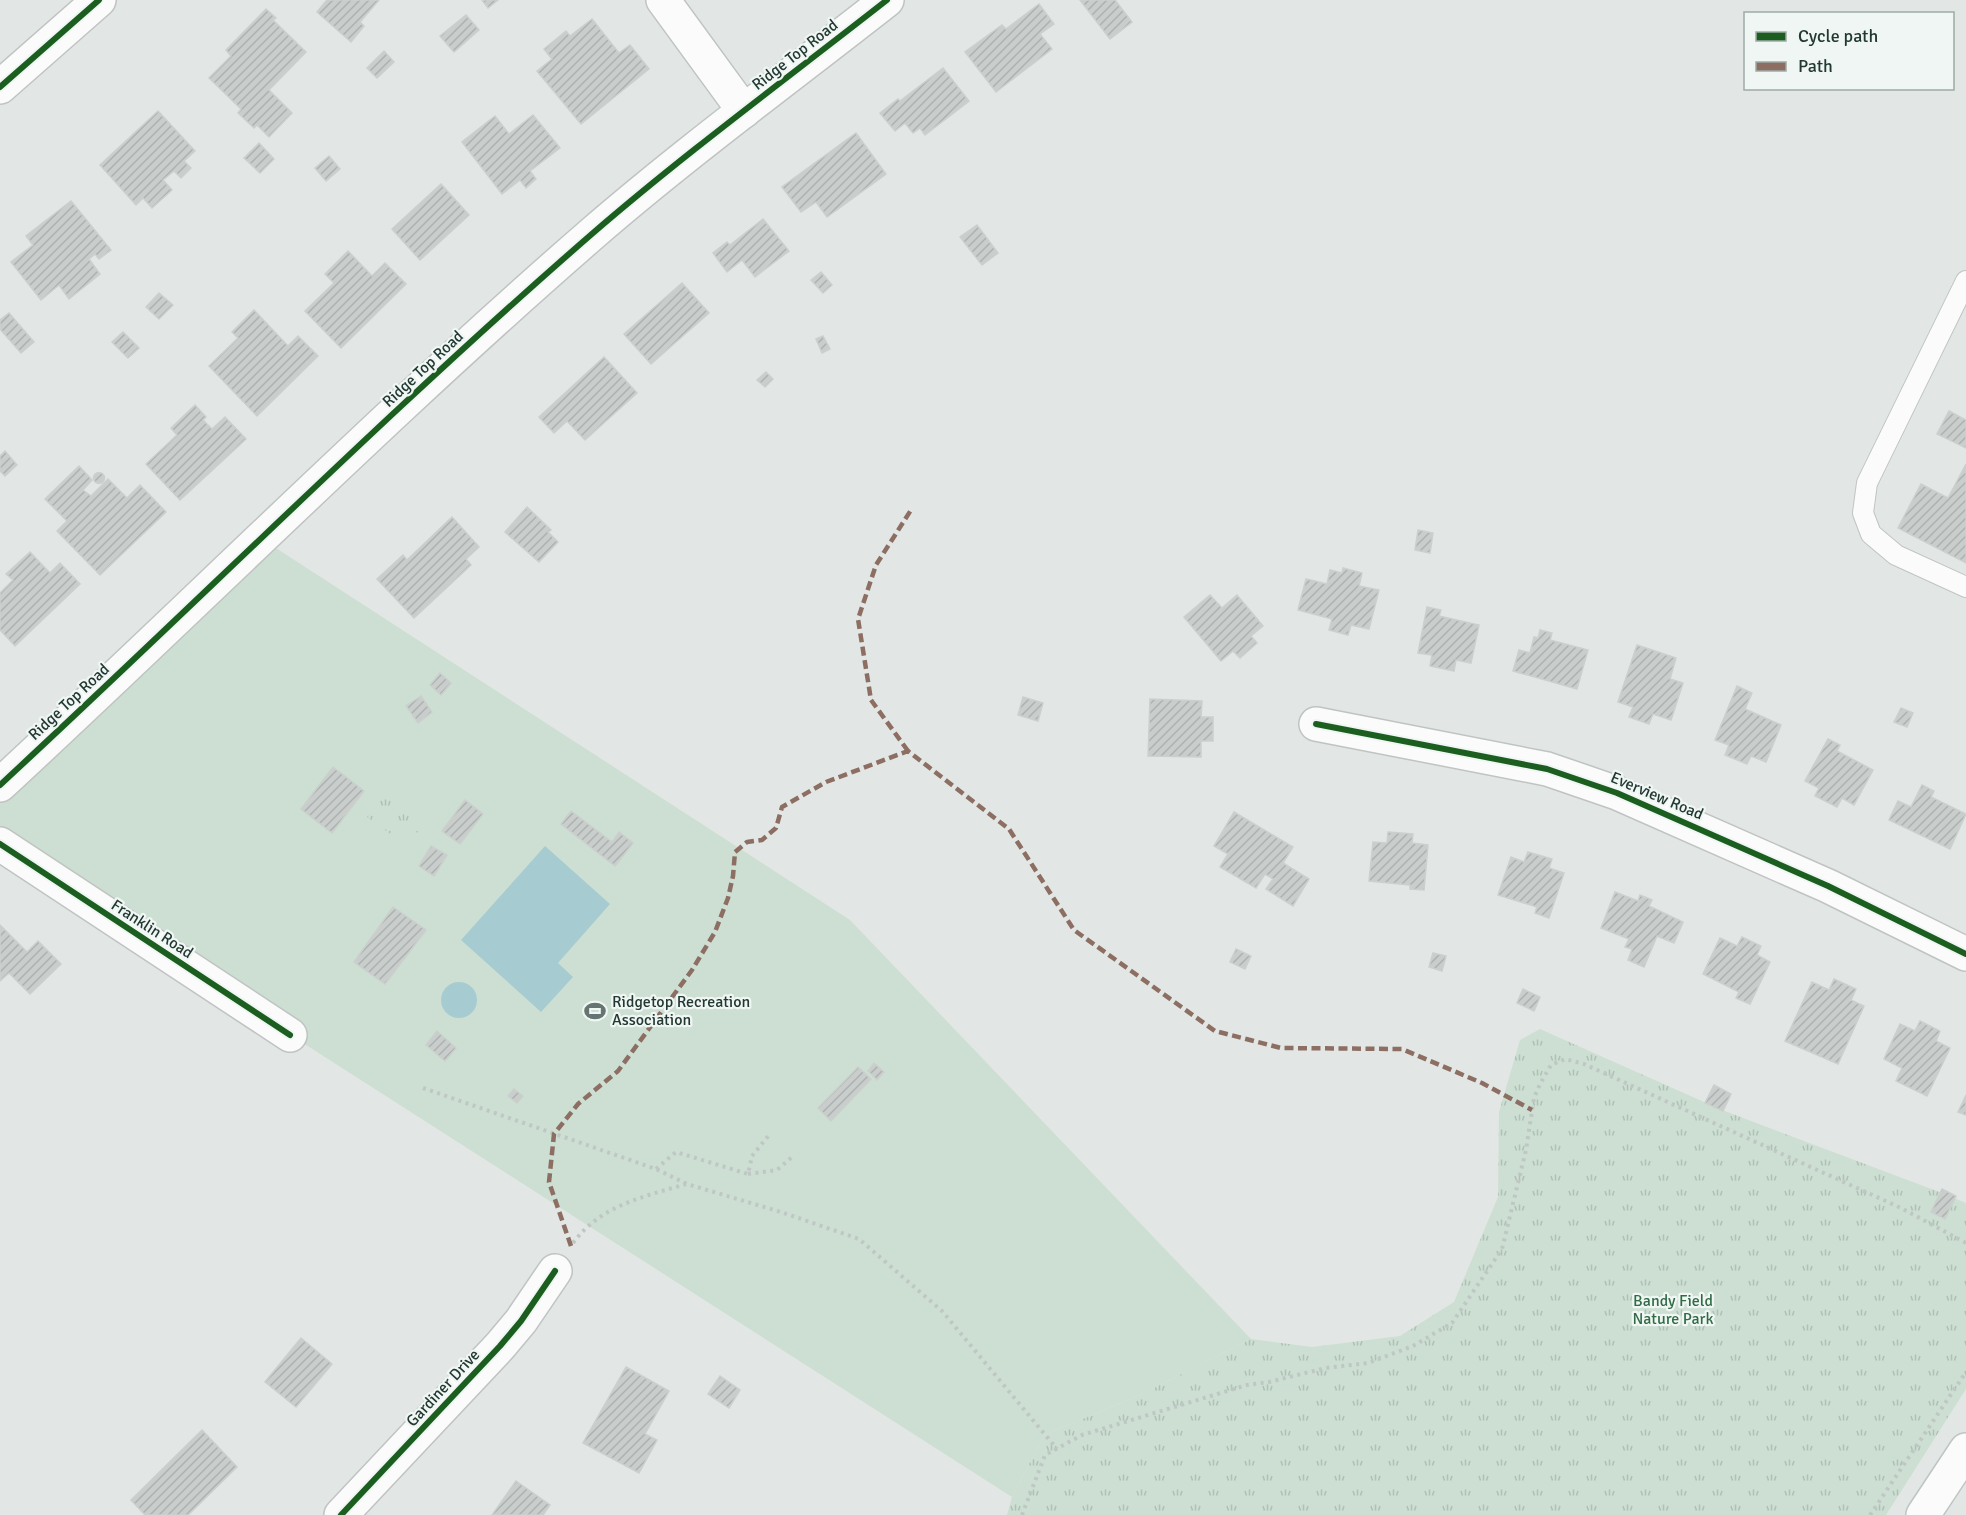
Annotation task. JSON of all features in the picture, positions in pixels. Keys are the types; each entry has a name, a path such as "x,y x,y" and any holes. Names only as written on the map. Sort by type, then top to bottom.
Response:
{"street":[{"path":"0,87 99,0"},
{"path":"663,0 744,111"},
{"name":"Ridge Top Road","path":"0,785 460,352 594,232 887,0"},
{"name":"Everview Road","path":"1316,724 1547,769 1617,793 1828,886 1966,954"},
{"name":"Franklin Road","path":"0,844 290,1035"},
{"name":"Gardiner Drive","path":"341,1515 500,1347 555,1272"},
{"path":"1923,1515 1966,1450"}],"lane":[{"path":"1966,281 1867,483 1863,513 1871,534 1896,555 1966,587"}],"path":[{"path":"1022,1515 1044,1455 1082,1435 1247,1385 1326,1368 1368,1362 1413,1346 1452,1323 1502,1250 1526,1150 1534,1098 1551,1065 1565,1059 1584,1064 1869,1194 1966,1242"},
{"path":"423,1088 656,1169 687,1184 781,1212 859,1239 942,1311 1057,1449"},
{"path":"748,1174 752,1156 769,1135"},
{"path":"656,1169 676,1152 748,1174 777,1170 792,1157"},
{"path":"555,1272 575,1240 607,1211 687,1184"},
{"path":"1870,1515 1966,1372"}],"green space":[{"name":"Ridgetop Recreation Association","path":"262,539 850,920 1251,1339 1140,1395 1044,1435 1012,1497 239,1002 0,844 0,785"},
{"path":"388,789 428,818 407,846 367,817"},
{"name":"Bandy Field Nature Park","path":"1540,1029 1722,1110 1966,1203 1966,1389 1886,1515 1007,1515 1012,1497 1044,1435 1140,1395 1251,1339 1312,1347 1400,1336 1454,1302 1498,1197 1499,1112 1520,1040"}],"water":[{"path":"545,846 610,904 558,963 573,977 541,1012 461,940"},
{"path":"459,982 472,987 477,1000 472,1013 459,1018 446,1013 441,1000 446,987"}],"building":[{"path":"327,0 379,0 360,22 364,26 351,42 317,12"},
{"path":"482,0 498,0 488,8"},
{"path":"1080,0 1115,0 1132,22 1110,39"},
{"path":"1039,4 1054,24 1040,34 1052,49 996,92 965,52 1002,25 1006,29"},
{"path":"266,9 276,18 273,20 306,52 269,90 292,113 269,137 257,125 254,128 238,113 241,109 209,78 231,56 226,50"},
{"path":"466,15 479,30 454,52 440,36"},
{"path":"592,19 619,53 630,45 649,69 581,124 537,71 552,59 544,49 566,31 570,36"},
{"path":"384,51 394,62 377,78 367,68"},
{"path":"943,68 969,101 925,135 920,128 913,133 905,123 895,131 880,113 898,99 900,101"},
{"path":"158,111 195,151 184,161 191,168 181,178 174,171 163,180 172,190 152,208 143,198 136,205 100,165"},
{"path":"533,115 560,148 530,171 536,179 526,188 520,180 502,194 462,142 495,116 509,134"},
{"path":"856,133 886,174 827,217 816,202 801,212 782,187"},
{"path":"259,143 274,159 260,173 244,158"},
{"path":"329,156 340,169 326,181 315,168"},
{"path":"441,184 469,215 420,260 392,229"},
{"path":"71,201 111,250 99,259 95,254 89,259 100,274 69,299 59,285 41,300 11,262 33,245 26,236"},
{"path":"763,219 789,251 755,277 742,260 727,272 713,253 727,242 730,245"},
{"path":"977,225 998,253 982,265 960,237"},
{"path":"348,251 372,276 385,263 406,284 341,348 305,311 334,283 325,274"},
{"path":"821,272 832,285 823,293 811,280"},
{"path":"682,283 709,313 651,364 624,334"},
{"path":"159,293 173,305 159,319 146,307"},
{"path":"254,310 288,346 298,336 318,356 257,416 209,366 238,338 232,332"},
{"path":"9,313 34,342 21,353 0,329 0,320"},
{"path":"123,332 139,348 128,358 112,342"},
{"path":"823,336 830,349 822,353 816,339"},
{"path":"604,357 637,393 585,440 567,421 554,433 539,417"},
{"path":"766,372 773,379 765,387 757,380"},
{"path":"195,405 206,417 203,420 212,429 225,417 246,439 180,500 146,464 177,435 171,428"},
{"path":"1949,411 1966,420 1966,448 1937,434"},
{"path":"5,451 17,465 5,476 0,471 0,456"},
{"path":"1966,464 1966,563 1898,528 1921,484 1948,498"},
{"path":"79,466 92,480 83,490 91,496 108,479 127,498 140,485 166,512 100,575 57,531 67,521 45,499"},
{"path":"99,472 105,478 99,484 93,478"},
{"path":"527,507 551,530 548,532 558,542 539,562 505,532"},
{"path":"452,517 479,547 466,559 471,565 414,618 377,579 403,555 407,560"},
{"path":"1418,530 1433,533 1430,553 1415,550"},
{"path":"30,552 50,573 60,563 80,584 15,646 0,630 0,593 13,580 6,574"},
{"path":"1343,568 1362,573 1359,586 1379,590 1369,629 1351,625 1348,635 1329,630 1332,619 1298,610 1306,579 1327,584 1330,570 1342,573"},
{"path":"1210,595 1222,608 1237,595 1263,626 1251,636 1257,643 1240,658 1233,651 1221,661 1184,617"},
{"path":"1427,607 1441,610 1439,616 1479,625 1471,663 1456,660 1454,671 1430,666 1432,655 1418,653"},
{"path":"1540,630 1552,633 1550,640 1588,650 1577,689 1513,671 1519,650 1530,653 1534,637 1538,638"},
{"path":"1637,645 1676,658 1670,679 1683,683 1671,720 1653,714 1649,724 1629,717 1633,707 1618,702"},
{"path":"440,673 451,683 441,695 430,685"},
{"path":"1737,686 1752,693 1745,709 1781,725 1766,762 1751,756 1747,764 1725,755 1729,745 1715,740"},
{"path":"421,696 432,712 418,723 406,706"},
{"path":"1023,697 1043,703 1038,721 1018,715"},
{"path":"1150,699 1202,701 1201,717 1213,717 1213,741 1201,741 1201,757 1148,756"},
{"path":"1901,708 1913,713 1907,727 1894,722"},
{"path":"1828,739 1840,745 1837,751 1873,770 1854,805 1842,798 1837,807 1815,796 1819,788 1805,781"},
{"path":"333,767 364,791 332,833 301,809"},
{"path":"1922,785 1934,791 1931,797 1966,814 1950,849 1889,820 1898,801 1911,807"},
{"path":"465,800 483,814 460,844 442,831"},
{"path":"571,811 612,842 619,832 633,843 615,866 561,824"},
{"path":"1234,812 1293,847 1283,863 1309,879 1293,906 1266,889 1273,879 1265,874 1256,888 1220,867 1228,854 1214,846"},
{"path":"1388,832 1413,834 1412,843 1428,845 1424,890 1410,889 1410,885 1369,881 1373,842 1387,843"},
{"path":"431,846 447,855 434,876 419,866"},
{"path":"1528,852 1552,859 1549,868 1564,873 1549,918 1535,913 1537,907 1498,895 1511,857 1524,862"},
{"path":"1615,892 1638,901 1640,895 1652,900 1649,906 1683,922 1674,943 1657,936 1644,967 1628,960 1632,949 1625,947 1629,939 1601,928"},
{"path":"393,907 426,930 385,984 354,962"},
{"path":"0,925 27,952 38,941 61,964 30,994 9,973 0,981"},
{"path":"1742,937 1761,946 1757,955 1770,962 1750,1004 1736,998 1739,992 1703,974 1720,938 1737,946"},
{"path":"1236,949 1251,956 1245,969 1230,962"},
{"path":"1433,953 1446,956 1442,971 1429,967"},
{"path":"1834,979 1856,989 1851,1000 1864,1006 1838,1064 1785,1041 1812,982 1829,990"},
{"path":"1523,989 1540,997 1534,1011 1517,1003"},
{"path":"1920,1021 1940,1031 1936,1041 1950,1048 1927,1096 1896,1081 1902,1068 1884,1059 1900,1024 1915,1031"},
{"path":"437,1031 456,1048 445,1061 426,1045"},
{"path":"874,1063 884,1072 877,1080 868,1071"},
{"path":"858,1067 871,1079 831,1121 818,1108"},
{"path":"1714,1085 1731,1094 1723,1111 1705,1103"},
{"path":"514,1089 523,1096 517,1103 508,1096"},
{"path":"1966,1095 1966,1115 1958,1112"},
{"path":"1942,1189 1956,1196 1945,1219 1931,1212"},
{"path":"301,1338 332,1364 296,1407 265,1382"},
{"path":"626,1367 669,1391 645,1434 657,1440 639,1473 583,1443"},
{"path":"720,1376 740,1390 729,1408 708,1394"},
{"path":"202,1430 237,1467 188,1515 145,1515 131,1500"},
{"path":"516,1481 550,1505 543,1515 492,1515"}],"marked path":[{"path":"908,751 871,700 858,619 876,565 911,510"},
{"path":"571,1246 549,1182 554,1134 578,1104 618,1071 692,970 715,932 728,898 735,852 747,842 762,840 776,828 782,807 826,782 908,751 1009,829 1074,930 1215,1031 1281,1048 1402,1049 1482,1083 1532,1110"}],"cycle path":[{"path":"0,87 99,0"},
{"path":"0,785 368,437 517,300 665,173 887,0"},
{"path":"1316,724 1547,769 1617,793 1828,886 1966,954"},
{"path":"0,844 290,1035"},
{"path":"341,1515 500,1346 521,1321 555,1271"}],"place":[{"name":"Ridgetop Recreation Association","path":"595,1011"}]}
